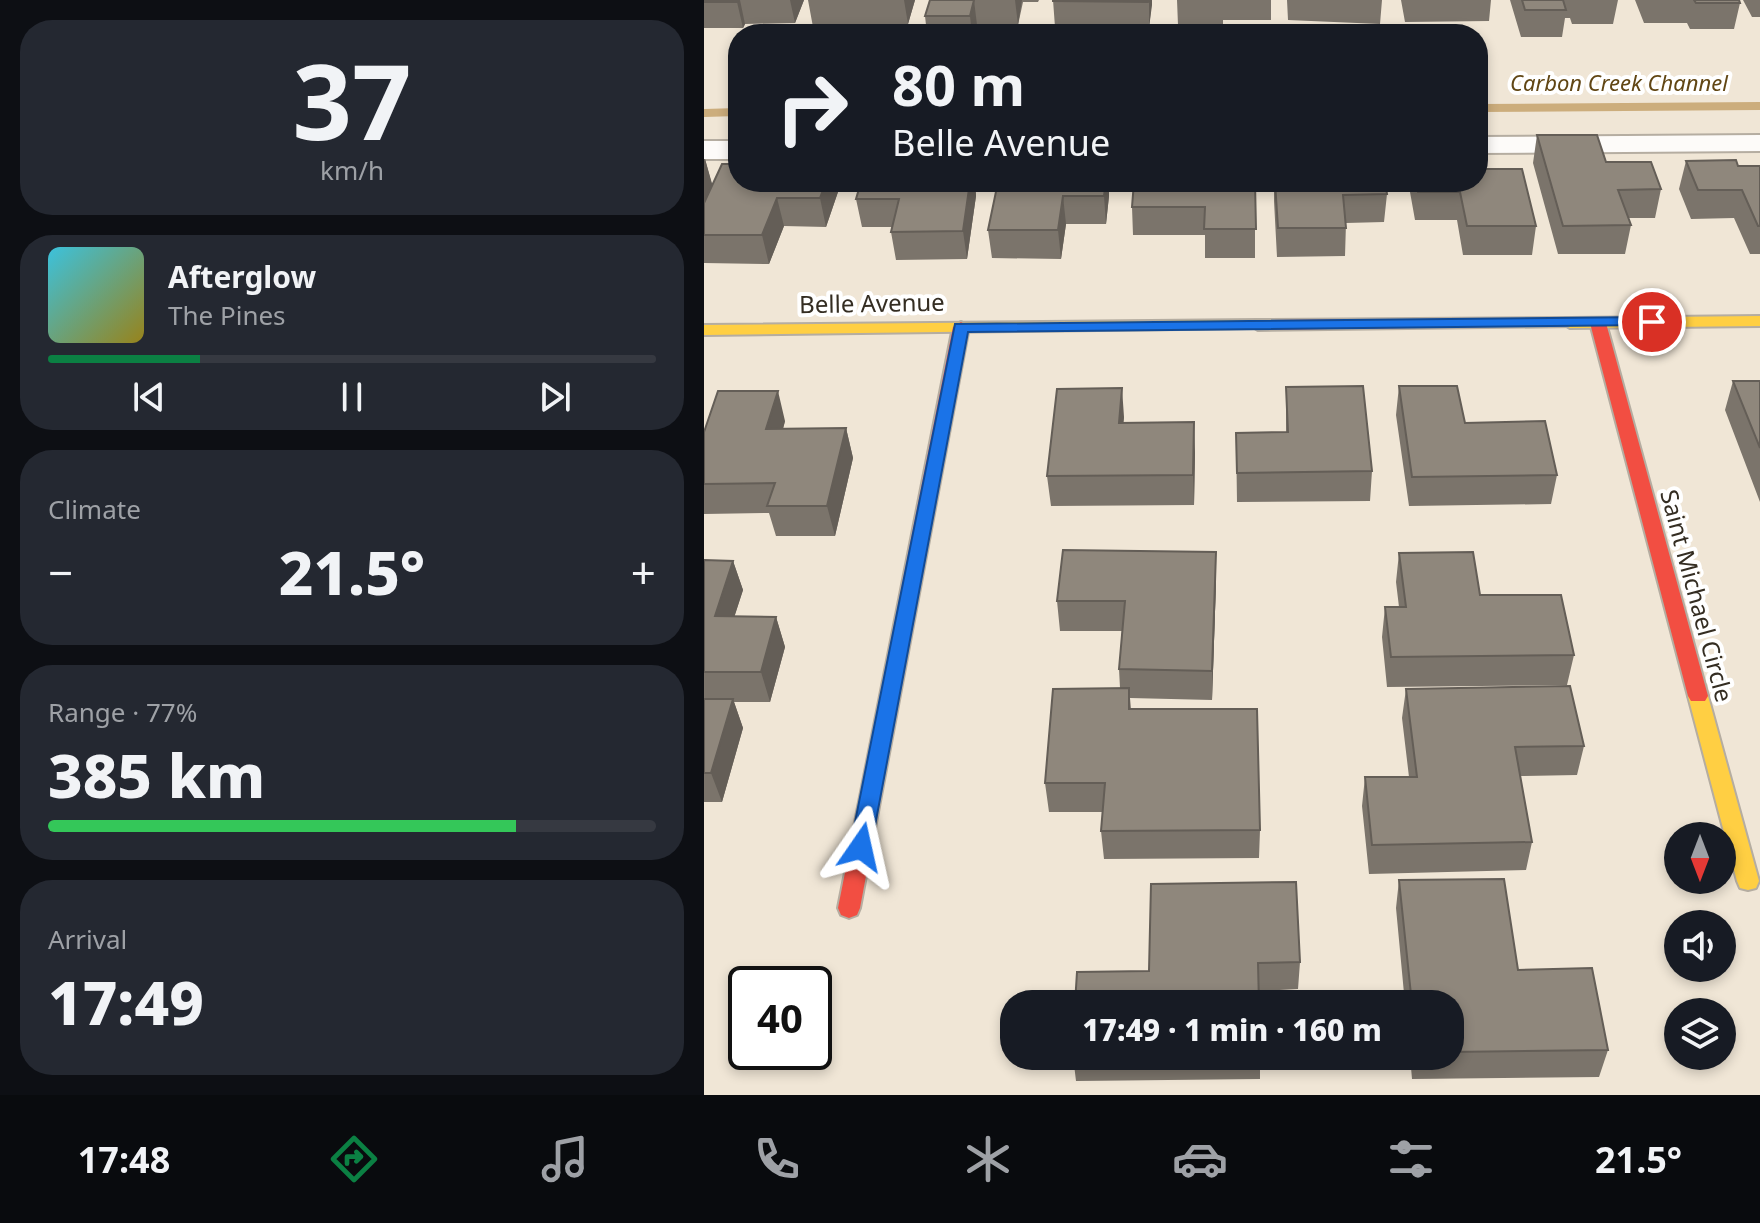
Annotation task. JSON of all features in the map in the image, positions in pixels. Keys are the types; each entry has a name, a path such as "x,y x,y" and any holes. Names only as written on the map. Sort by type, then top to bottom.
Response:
{"street":[{"name":"Belle Avenue","path":"704,330 1760,321"},
{"name":"Saint Michael Circle","path":"1598,323 1748,881"},
{"path":"849,908 961,327"}],"lane":[{"path":"1488,145 1760,143"},
{"path":"704,150 728,150"}],"building":[{"path":"704,0 738,0 704,2"},
{"path":"930,0 974,0 970,16 925,16"},
{"path":"1053,0 1149,0 1148,2"},
{"path":"1522,0 1563,0 1566,10 1525,10"},
{"path":"1694,0 1739,0 1740,3 1696,3"},
{"path":"1537,135 1597,135 1606,162 1651,162 1661,189 1618,190 1631,225 1563,226"},
{"path":"1736,160 1738,166 1760,166 1760,226 1742,190 1698,190 1686,161"},
{"path":"722,164 728,164 728,192 822,192 820,198 777,198 762,235 704,235 704,203"},
{"path":"1488,169 1522,169 1536,226 1467,226 1460,192 1488,192"},
{"path":"858,192 969,192 963,231 891,232 899,199 856,199"},
{"path":"996,192 1105,192 1104,196 1063,196 1058,230 988,230"},
{"path":"1133,192 1255,192 1256,229 1204,229 1205,207 1132,207"},
{"path":"1276,192 1387,192 1343,195 1346,228 1278,228"},
{"path":"1733,381 1760,381 1760,448"},
{"path":"1363,386 1372,471 1237,473 1236,433 1288,432 1286,387"},
{"path":"1399,386 1457,386 1465,423 1545,421 1557,475 1412,477"},
{"path":"1122,388 1119,423 1194,422 1193,475 1047,476 1057,389"},
{"path":"718,391 778,391 766,429 846,428 827,506 767,506 775,483 704,484 704,432"},
{"path":"1063,550 1216,552 1212,671 1119,669 1125,601 1057,601"},
{"path":"1473,552 1480,595 1561,595 1574,655 1391,657 1385,607 1406,607 1399,553"},
{"path":"704,560 733,561 715,616 776,617 761,672 704,672"},
{"path":"1570,686 1584,746 1515,747 1532,842 1372,845 1365,777 1417,777 1406,689"},
{"path":"1129,688 1129,709 1257,709 1260,830 1101,831 1105,783 1045,783 1053,689"},
{"path":"704,699 733,699 711,773 704,773"},
{"path":"1504,879 1518,970 1592,968 1608,1050 1464,1052 1464,990 1411,990 1399,880"},
{"path":"1296,882 1300,962 1258,963 1259,990 1076,990 1077,972 1149,971 1151,884"}],"waterway":[{"name":"Carbon Creek Channel","path":"1488,108 1760,106"},
{"name":"Carbon Creek Channel","path":"704,113 728,112"}],"traffic: slow":[{"path":"1570,323 1760,321"},
{"path":"704,330 1258,325"},
{"path":"1698,696 1748,881"}],"traffic: jam":[{"path":"1258,325 1570,323"},
{"path":"1598,323 1698,696"},
{"path":"849,908 961,327"}],"route":[{"path":"861,847 961,327 1652,322"}]}
